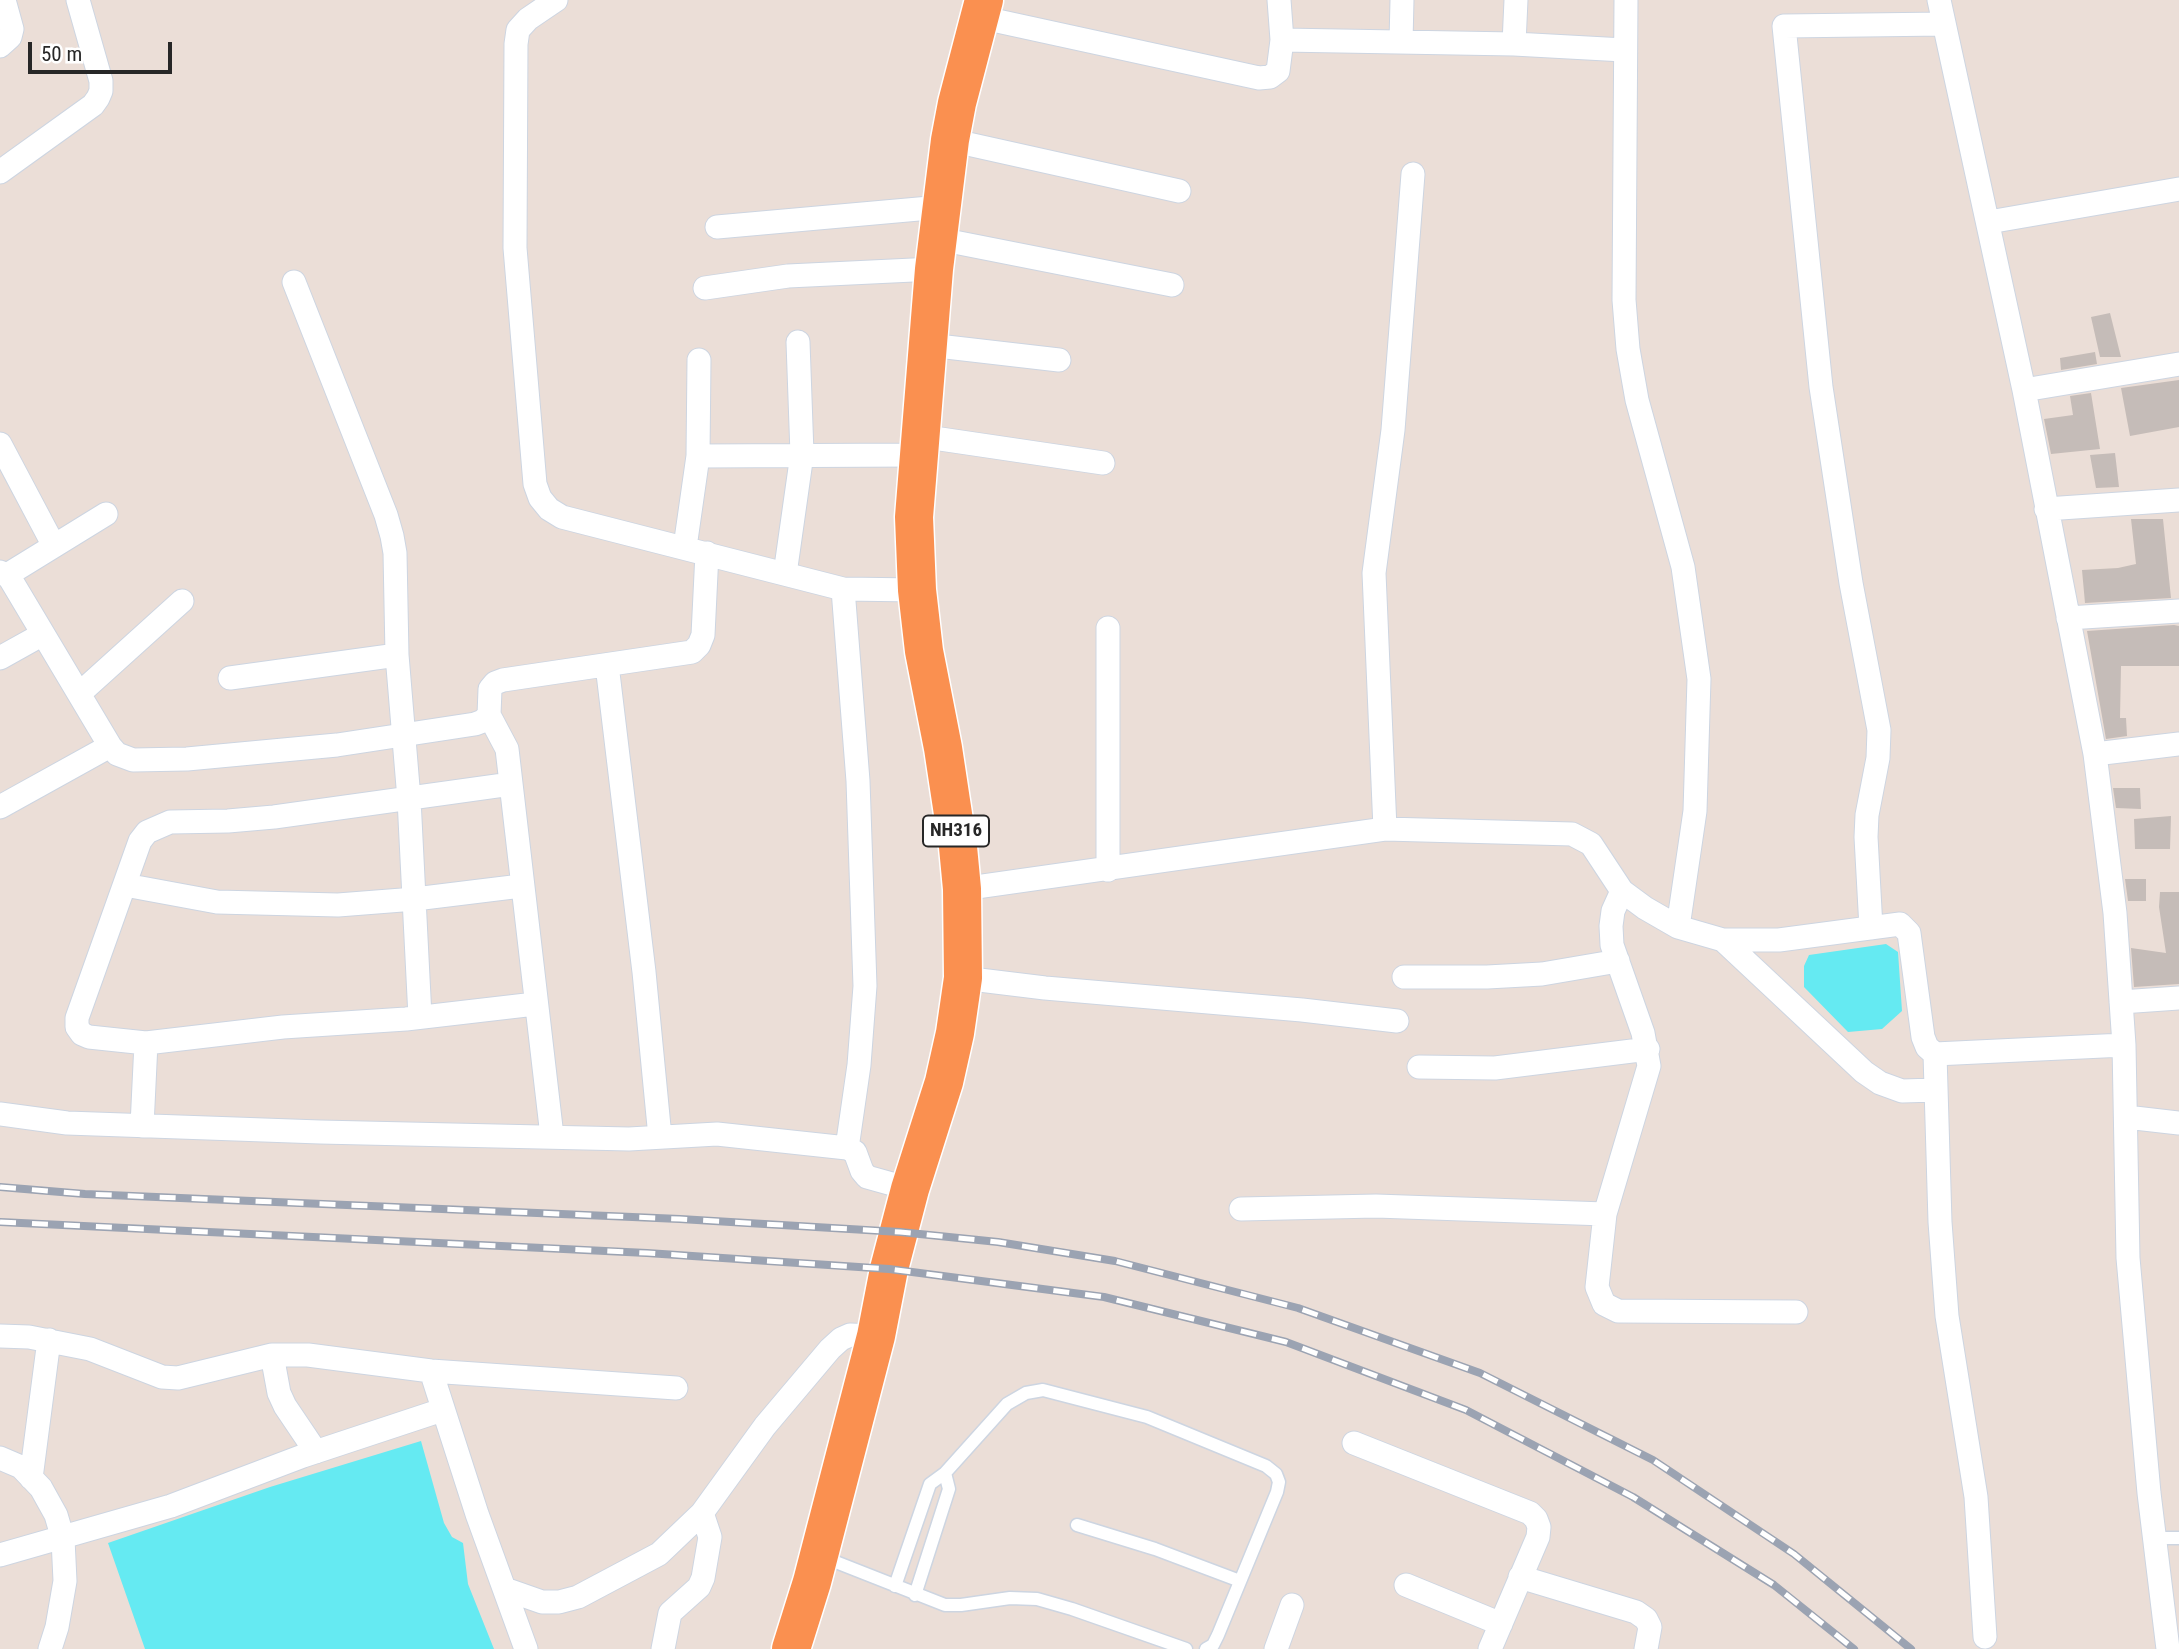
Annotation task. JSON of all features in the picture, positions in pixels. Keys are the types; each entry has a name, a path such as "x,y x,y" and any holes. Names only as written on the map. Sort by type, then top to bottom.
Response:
{"highway":[{"name":"NH316","path":"791,1649 819,1555 876,1336 910,1189 944,1082 955,1033 962,978 962,889 946,761 924,651 917,590 914,517 938,238 950,140 982,9"}],"street":[{"path":"0,46 9,37 12,29 4,0"},
{"path":"0,173 93,105 98,98 101,80 78,0"},
{"path":"556,0 528,19 518,30 516,44 514,248 535,484 540,498 549,509 562,517 843,589 917,590"},
{"path":"982,9 1259,78 1269,77 1278,71 1283,40 1279,0"},
{"path":"1401,42 1402,0"},
{"path":"1514,44 1516,0"},
{"path":"1626,0 1624,300 1628,349 1636,400 1683,567 1699,680 1695,811 1678,927"},
{"path":"1939,0 2024,390 2095,754 2115,912 2124,1045 2128,1258 2168,1649"},
{"path":"1871,928 1866,837 1867,815 1878,758 1879,730 1851,583 1821,387 1783,26 1944,24"},
{"path":"1283,40 1514,44 1624,50"},
{"path":"950,140 1179,191"},
{"path":"1385,829 1374,573 1394,430 1413,174"},
{"path":"1989,222 2179,189"},
{"path":"717,227 938,238 1172,285"},
{"path":"705,288 788,276 938,238"},
{"path":"295,282 392,536 397,655 409,799 421,1017"},
{"path":"785,574 802,454 798,342"},
{"path":"929,345 1059,360"},
{"path":"552,1136 507,749 489,715 490,689 503,680 680,655 692,652 699,645 703,635 696,550 699,360"},
{"path":"2024,390 2179,364"},
{"path":"0,444 54,546"},
{"path":"698,456 802,454 920,445 1103,463"},
{"path":"2046,509 2179,500"},
{"path":"106,514 4,573 117,754 133,760 187,759 337,745 475,724 489,715"},
{"path":"843,589 858,782 865,986 859,1065 847,1148"},
{"path":"79,694 182,601"},
{"path":"2068,618 2179,611"},
{"path":"1108,628 1108,870"},
{"path":"0,658 43,634"},
{"path":"230,678 397,655"},
{"path":"607,665 644,972 660,1138"},
{"path":"2095,754 2179,744"},
{"path":"0,807 110,746"},
{"path":"511,784 263,818 170,822 148,832 141,841 77,1018 77,1027 82,1034 89,1037 146,1043 282,1027 421,1017 535,1004"},
{"path":"962,889 1385,829 1572,834 1591,844 1622,891 1645,908 1678,927 1723,940 1779,940 1900,925 1909,933 1923,1037 1927,1046 1936,1054 2124,1045"},
{"path":"125,885 206,900 260,905 338,905 521,886"},
{"path":"1622,891 1613,911 1612,945 1648,1049 1649,1066 1605,1214 1597,1287 1604,1304 1618,1311 1796,1312"},
{"path":"1723,940 1864,1072 1880,1083 1902,1091 1937,1090"},
{"path":"1404,977 1542,974 1618,961"},
{"path":"962,978 1397,1021"},
{"path":"2121,1002 2179,998"},
{"path":"142,1126 146,1043"},
{"path":"1419,1067 1495,1068 1648,1049"},
{"path":"1936,1054 1940,1222 1947,1316 1976,1497 1984,1637"},
{"path":"0,1114 66,1124 629,1139 717,1134 847,1148 855,1153 867,1177 910,1189"},
{"path":"2126,1116 2179,1123"},
{"path":"1241,1209 1376,1206 1605,1214"},
{"path":"505,1588 542,1602 559,1602 578,1597 659,1553 702,1513 765,1426 830,1349 850,1335 876,1336"},
{"path":"0,1336 49,1340 90,1349 162,1377 178,1378 272,1355 308,1355 431,1371 676,1388"},
{"path":"31,1478 49,1340"},
{"path":"272,1355 279,1393 316,1451"},
{"path":"431,1371 442,1410 526,1649"},
{"path":"0,1555 171,1506 316,1451 442,1410"},
{"path":"1354,1443 1530,1513 1536,1519 1538,1537 1490,1649"},
{"path":"0,1458 20,1467 41,1489 56,1515 63,1539 65,1581 50,1649"},
{"path":"663,1649 670,1613 699,1587 703,1578 710,1536 702,1513"},
{"path":"1520,1577 1636,1612 1646,1619 1650,1627 1646,1649"},
{"path":"1406,1585 1501,1624"},
{"path":"1276,1649 1292,1605"}],"lane":[{"path":"895,1586 930,1484 945,1473 1007,1404 1026,1393 1043,1390 1147,1417 1266,1466 1276,1474 1279,1482 1277,1492 1218,1635 1213,1645 1206,1649"},
{"path":"915,1595 948,1489 945,1473"},
{"path":"1077,1525 1155,1549 1240,1581"},
{"path":"2155,1538 2179,1538"},
{"path":"819,1555 945,1605 1010,1598 1037,1600 1072,1609 1186,1649"}],"water":[{"path":"1886,944 1898,952 1902,1011 1882,1029 1848,1032 1804,987 1804,966 1809,955"},
{"path":"421,1441 444,1523 452,1537 463,1543 468,1584 494,1649 145,1649 108,1543 270,1487"}],"building":[{"path":"2110,313 2121,357 2100,357 2091,317"},
{"path":"2095,352 2097,364 2061,370 2060,358"},
{"path":"2179,380 2179,427 2130,436 2121,388"},
{"path":"2091,393 2100,449 2051,454 2044,419 2073,415 2070,396"},
{"path":"2115,453 2119,487 2096,488 2090,455"},
{"path":"2131,519 2163,519 2171,598 2085,603 2082,570 2136,564"},
{"path":"2179,626 2179,666 2121,666 2120,718 2126,718 2127,736 2106,739 2087,631"},
{"path":"2113,788 2140,788 2141,809 2116,808"},
{"path":"2171,816 2170,849 2135,849 2134,819"},
{"path":"2125,879 2146,879 2146,901 2128,901"},
{"path":"2160,892 2179,892 2179,984 2134,987 2131,948 2166,953 2159,907"}],"railway":[{"path":"0,1187 85,1194 680,1219 900,1232 998,1242 1115,1261 1298,1308 1480,1373 1653,1460 1794,1554 1911,1649"},
{"path":"0,1222 647,1253 889,1269 1104,1297 1286,1342 1466,1410 1633,1497 1774,1585 1854,1649"}]}
